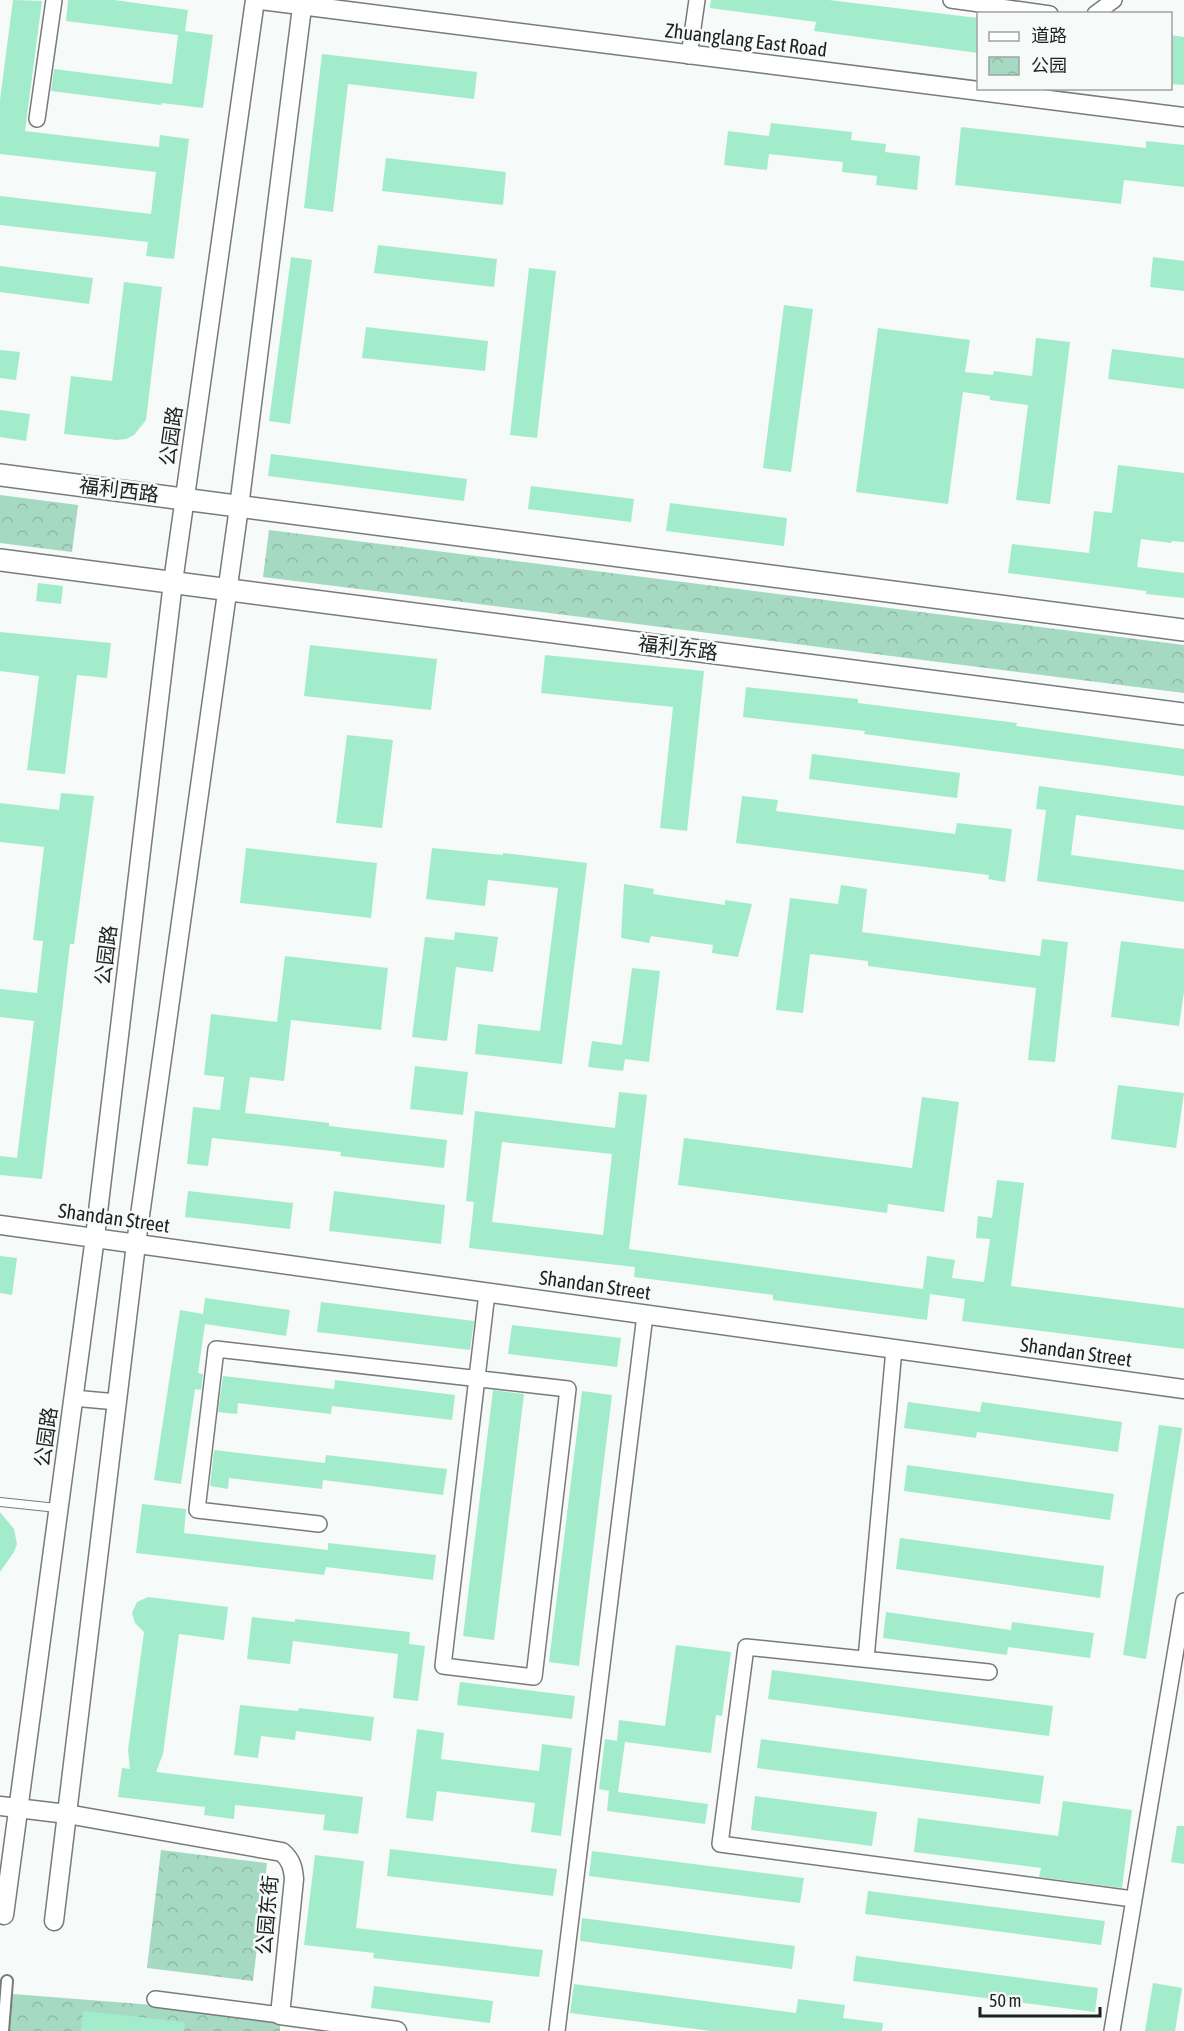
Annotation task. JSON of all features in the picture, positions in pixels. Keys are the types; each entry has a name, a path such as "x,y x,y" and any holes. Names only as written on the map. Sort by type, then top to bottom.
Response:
{"main road":[{"name":"福利西路","path":"0,475 238,507"},
{"path":"238,507 1184,630"},
{"path":"0,560 173,582"},
{"name":"福利东路","path":"173,582 1184,714"}],"street":[{"path":"38,119 54,0"},
{"name":"公园路","path":"4,1915 95,1237 173,582 255,0"},
{"name":"Zhuanglang East Road","path":"261,0 1184,117"},
{"path":"689,56 697,0"},
{"path":"951,0 1036,12"},
{"path":"1098,12 1114,0"},
{"path":"54,1921 136,1244 238,507 302,7"},
{"name":"Shandan Street","path":"0,1225 1184,1389"},
{"path":"319,1524 197,1510 216,1349 477,1379 568,1389 534,1677 443,1666 477,1379 487,1293"},
{"path":"558,2031 645,1315"},
{"path":"866,1659 894,1349"},
{"path":"73,1398 117,1402"},
{"path":"1112,2031 1184,1601"},
{"path":"989,1672 746,1647 720,1844 1133,1899"},
{"path":"0,1806 67,1814"},
{"name":"公园东街","path":"67,1814 282,1852 293,1867 294,1879 280,2015"},
{"path":"3,2031 7,1981"},
{"path":"155,1999 280,2015 331,2026 397,2031"}],"lane":[{"path":"0,1502 59,1509"}],"green space":[{"path":"0,495 78,505 72,552 0,543"},
{"path":"269,530 1184,645 1184,693 263,577"},
{"path":"161,1850 267,1863 253,1981 147,1968"},
{"path":"0,1993 280,2015 280,2031 0,2031"}],"building":[{"path":"13,0 42,1 25,131 159,147 160,135 189,139 174,259 146,256 148,242 0,225 0,196 151,214 156,172 0,154 0,100"},
{"path":"68,0 114,0 188,10 185,31 213,35 203,108 51,91 54,69 172,84 178,35 66,21"},
{"path":"711,0 829,0 977,18 977,53 814,31 816,22 710,8"},
{"path":"1172,35 1184,37 1184,85 1172,84"},
{"path":"322,54 477,72 474,99 348,84 333,212 304,208"},
{"path":"771,123 852,132 851,140 886,144 885,152 920,156 917,190 876,185 877,176 842,172 843,162 769,154 767,170 724,165 728,131 769,136"},
{"path":"961,127 1146,148 1146,141 1184,145 1184,187 1124,180 1121,204 955,185"},
{"path":"386,158 506,172 503,205 382,191"},
{"path":"378,245 497,259 494,287 374,273"},
{"path":"291,257 312,260 290,424 269,421"},
{"path":"1153,257 1184,261 1184,291 1150,287"},
{"path":"0,266 93,278 89,304 0,292"},
{"path":"529,268 556,271 537,438 510,435"},
{"path":"124,282 162,287 146,420 134,435 126,439 64,434 71,376 112,381"},
{"path":"784,305 813,309 791,472 763,468"},
{"path":"366,327 488,341 485,371 362,358"},
{"path":"878,328 970,340 965,372 993,375 994,371 1032,376 1036,338 1070,342 1050,504 1016,500 1028,405 990,400 990,396 963,392 948,504 856,492"},
{"path":"1112,349 1184,358 1184,389 1108,379"},
{"path":"0,350 20,352 16,380 0,378"},
{"path":"0,410 30,414 26,441 0,437"},
{"path":"271,454 467,479 464,501 268,476"},
{"path":"1118,465 1184,473 1184,542 1172,541 1171,543 1141,539 1137,567 1184,573 1184,598 1008,573 1012,544 1089,553 1094,511 1112,513"},
{"path":"531,486 634,499 631,522 528,509"},
{"path":"670,503 787,518 784,546 666,531"},
{"path":"38,583 63,586 61,604 36,601"},
{"path":"0,632 111,643 107,678 77,675 65,774 27,770 39,676 0,671"},
{"path":"310,645 437,659 431,710 304,696"},
{"path":"545,655 704,671 687,831 660,828 673,707 541,693"},
{"path":"746,687 858,699 858,703 1017,723 1016,726 1184,749 1184,776 864,734 865,731 743,717"},
{"path":"347,735 393,740 382,828 336,823"},
{"path":"812,754 960,773 957,798 809,779"},
{"path":"1039,786 1184,806 1184,830 1076,815 1071,855 1184,870 1184,902 1037,881 1046,810 1036,809"},
{"path":"61,793 94,796 74,944 70,944 42,1179 0,1175 0,1156 17,1158 34,1021 0,1017 0,989 37,993 43,941 33,940 44,847 0,842 0,803 59,810"},
{"path":"742,796 778,800 776,811 955,834 957,823 1012,829 1005,882 988,879 989,875 736,843"},
{"path":"246,848 377,863 371,918 240,903"},
{"path":"432,848 503,855 503,853 587,863 562,1064 475,1054 478,1024 540,1031 558,888 488,880 485,906 426,899"},
{"path":"624,884 654,889 653,894 725,905 725,900 752,904 738,957 712,953 713,945 651,936 649,943 621,938"},
{"path":"841,885 867,889 862,932 1040,956 1042,939 1068,942 1055,1062 1028,1060 1036,988 868,966 868,961 810,954 803,1013 776,1010 790,898 838,904"},
{"path":"455,932 498,937 493,972 456,967 447,1041 412,1037 425,937 454,940"},
{"path":"1121,941 1184,949 1184,992 1179,1026 1111,1017"},
{"path":"285,956 388,968 381,1030 291,1020 284,1081 250,1077 245,1113 447,1140 444,1168 340,1156 341,1152 212,1138 208,1166 187,1164 193,1107 220,1110 224,1077 204,1075 211,1014 277,1022"},
{"path":"632,968 660,971 649,1062 625,1059 623,1071 588,1067 592,1041 622,1045"},
{"path":"415,1066 468,1072 463,1115 410,1109"},
{"path":"1118,1085 1184,1093 1176,1148 1111,1139"},
{"path":"619,1092 647,1095 629,1249 923,1289 927,1256 955,1260 952,1278 984,1282 990,1239 976,1238 978,1216 992,1218 997,1180 1024,1183 1011,1286 1184,1308 1184,1349 962,1321 965,1299 930,1294 927,1320 773,1300 773,1295 634,1277 635,1267 469,1248 474,1202 466,1201 475,1111 615,1128","holes":["502,1142 612,1154 603,1235 492,1222"]},
{"path":"922,1097 959,1102 944,1212 888,1204 887,1213 678,1185 684,1138 912,1168"},
{"path":"188,1191 293,1203 290,1229 185,1217"},
{"path":"334,1191 445,1205 441,1244 329,1231"},
{"path":"0,1256 17,1258 12,1295 0,1293"},
{"path":"205,1298 290,1310 286,1336 205,1324 198,1373 203,1374 201,1390 195,1389 181,1484 154,1480 180,1310 203,1314"},
{"path":"321,1302 474,1321 470,1350 317,1332"},
{"path":"512,1325 621,1338 617,1367 508,1354"},
{"path":"223,1376 334,1389 335,1380 455,1395 452,1420 332,1406 331,1414 238,1403 237,1414 218,1412"},
{"path":"493,1390 524,1394 494,1640 463,1636"},
{"path":"582,1391 612,1395 579,1666 549,1662"},
{"path":"908,1402 980,1412 982,1402 1122,1422 1118,1452 977,1432 976,1438 904,1428"},
{"path":"1159,1425 1182,1428 1146,1659 1123,1655"},
{"path":"214,1450 325,1463 326,1455 447,1469 443,1495 323,1480 322,1489 229,1478 228,1489 210,1486"},
{"path":"907,1465 1114,1494 1110,1520 904,1491"},
{"path":"142,1504 186,1509 184,1533 328,1550 328,1543 436,1555 433,1580 326,1567 324,1575 136,1553"},
{"path":"0,1512 14,1529 17,1544 0,1572"},
{"path":"900,1538 1104,1566 1100,1598 896,1569"},
{"path":"148,1597 228,1607 224,1640 179,1634 163,1754 156,1772 363,1797 358,1834 323,1830 325,1815 235,1805 234,1819 204,1815 205,1807 118,1797 122,1768 130,1769 128,1750 144,1632 135,1623 132,1613 137,1602"},
{"path":"886,1612 1011,1630 1012,1622 1094,1633 1090,1658 1008,1647 1007,1655 883,1638"},
{"path":"252,1617 295,1622 295,1619 410,1632 409,1644 425,1646 418,1701 393,1698 398,1654 293,1641 290,1664 247,1659"},
{"path":"676,1645 731,1652 722,1716 716,1715 711,1753 625,1742 618,1792 708,1804 705,1824 607,1811 609,1791 599,1789 605,1739 617,1741 619,1720 665,1726"},
{"path":"772,1670 1053,1706 1049,1736 768,1699"},
{"path":"460,1682 575,1696 572,1719 457,1705"},
{"path":"240,1705 298,1711 299,1708 374,1717 371,1741 296,1731 295,1740 261,1736 258,1758 234,1755"},
{"path":"417,1729 444,1733 441,1759 539,1771 542,1744 572,1748 561,1836 531,1832 535,1803 437,1791 433,1821 406,1818"},
{"path":"761,1739 1044,1776 1040,1804 757,1768"},
{"path":"755,1796 877,1812 872,1846 751,1830"},
{"path":"1063,1801 1132,1810 1122,1888 1039,1877 1041,1868 914,1852 918,1818 1058,1836"},
{"path":"1177,1826 1184,1826 1184,1864 1171,1862"},
{"path":"390,1849 557,1869 553,1896 387,1876"},
{"path":"592,1851 804,1878 800,1903 589,1876"},
{"path":"315,1855 364,1861 356,1928 543,1950 539,1977 373,1958 374,1953 304,1945"},
{"path":"868,1891 1105,1921 1101,1945 865,1914"},
{"path":"582,1918 795,1946 792,1969 580,1941"},
{"path":"856,1956 1098,1988 1095,2012 853,1981"},
{"path":"1153,1983 1182,1988 1175,2031 1145,2031"},
{"path":"574,1984 796,2013 798,1999 845,2005 843,2018 883,2023 882,2031 711,2031 570,2013"},
{"path":"374,1986 493,2001 490,2023 371,2008"},
{"path":"83,2011 185,2022 184,2031 81,2031"}]}
